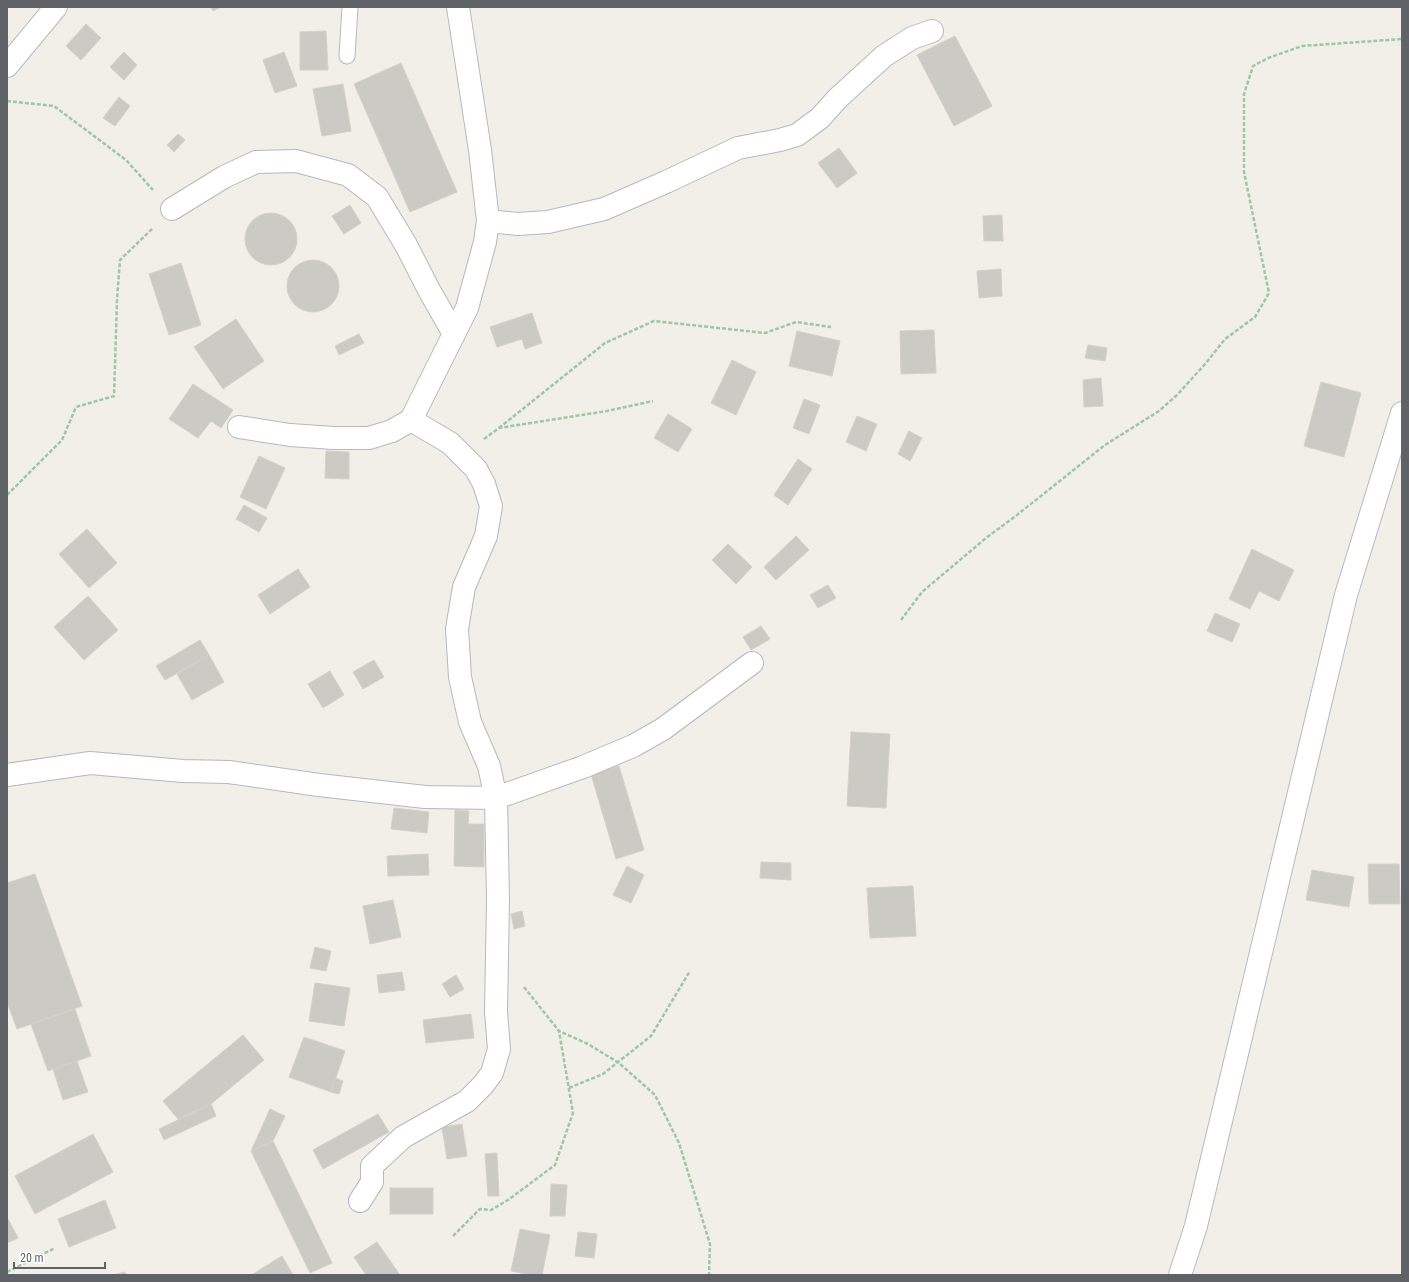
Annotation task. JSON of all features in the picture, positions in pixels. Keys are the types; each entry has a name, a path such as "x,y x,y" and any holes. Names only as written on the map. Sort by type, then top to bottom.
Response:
{"street":[{"path":"7,66 56,7"},
{"path":"239,427 290,435 334,438 369,438 392,430 411,420 467,308 485,242 488,221 480,150 458,7"},
{"path":"488,221 518,224 548,222 604,209 738,148 780,140 797,135 820,118 838,98 884,56 912,38 932,31"},
{"path":"172,209 224,177 256,162 296,161 348,175 376,197 406,245 454,334"},
{"path":"1180,1275 1196,1226 1346,595 1402,413"},
{"path":"360,1201 372,1182 372,1166 403,1137 467,1101 483,1085 492,1073 499,1049 496,1012 498,900 496,798 490,766 470,722 460,677 457,629 464,587 486,536 491,506 484,484 476,469 463,455 450,443 411,420"},
{"path":"7,774 90,763 183,771 229,772 320,785 425,796 496,798 583,767 633,746 664,729 752,663"}],"lane":[{"path":"347,56 350,7"},
{"path":"1386,464 1402,448"}],"path":[{"path":"901,620 922,592 986,538 1105,445 1159,411 1177,395 1225,339 1255,317 1269,293 1244,172 1244,94 1253,66 1268,58 1302,46 1402,39"},
{"path":"7,101 54,106 126,160 172,209 120,260 117,300 114,396 76,407 62,440 7,495"},
{"path":"463,455 605,343 654,321 765,333 796,322 831,327"},
{"path":"499,428 607,411 653,401"},
{"path":"569,1088 603,1074 651,1036 690,971"},
{"path":"453,1236 480,1209 490,1210 508,1200 555,1165 573,1114 558,1031 523,986"},
{"path":"558,1031 588,1044 619,1062 655,1095 679,1144 710,1244 709,1275"},
{"path":"7,1272 55,1248"}],"building":[{"path":"211,7 221,7 213,11"},
{"path":"86,24 101,38 81,60 66,46"},
{"path":"326,31 328,70 300,70 300,32"},
{"path":"955,36 992,106 954,126 917,55"},
{"path":"124,52 137,65 124,80 110,67"},
{"path":"284,52 297,86 275,93 263,60"},
{"path":"401,63 457,192 410,212 354,84"},
{"path":"343,84 351,131 322,136 313,89"},
{"path":"119,97 130,106 115,126 103,118"},
{"path":"178,134 185,140 174,152 167,145"},
{"path":"839,148 857,173 837,188 818,163"},
{"path":"350,205 361,223 344,234 332,216"},
{"path":"271,213 281,215 289,221 295,229 297,239 295,249 289,257 281,263 271,265 261,263 253,257 247,249 245,239 247,229 253,221 261,215"},
{"path":"1002,215 1003,241 984,241 983,216"},
{"path":"313,260 323,262 331,268 337,276 339,286 337,296 331,304 323,310 313,312 303,310 295,304 289,296 287,286 289,276 295,268 303,262"},
{"path":"181,263 201,325 169,335 149,274"},
{"path":"1001,269 1002,296 979,298 977,271"},
{"path":"532,313 542,343 525,349 522,339 497,347 490,327"},
{"path":"236,319 264,361 223,389 194,347"},
{"path":"934,330 936,373 901,374 900,331"},
{"path":"797,331 840,341 832,376 789,366"},
{"path":"359,334 364,343 339,355 335,346"},
{"path":"1088,345 1107,348 1105,361 1085,358"},
{"path":"732,360 756,372 736,415 711,403"},
{"path":"1101,378 1103,406 1084,407 1083,380"},
{"path":"1321,382 1361,393 1344,457 1304,446"},
{"path":"193,384 233,410 221,428 211,421 198,438 169,419"},
{"path":"804,399 820,405 809,434 793,428"},
{"path":"668,414 692,429 678,452 654,438"},
{"path":"857,416 877,424 866,451 846,442"},
{"path":"909,431 922,438 910,461 898,454"},
{"path":"326,451 349,452 349,479 325,478"},
{"path":"259,456 285,468 266,509 240,497"},
{"path":"798,459 812,469 788,505 774,495"},
{"path":"244,505 267,518 259,532 236,519"},
{"path":"87,529 117,563 89,588 59,554"},
{"path":"796,536 809,550 776,580 764,567"},
{"path":"728,544 752,567 736,584 712,560"},
{"path":"1252,549 1294,570 1279,601 1259,591 1250,609 1229,599"},
{"path":"298,569 310,587 270,614 258,595"},
{"path":"828,585 836,598 818,608 810,595"},
{"path":"88,596 118,630 84,660 54,627"},
{"path":"1215,613 1240,624 1232,642 1207,631"},
{"path":"761,626 770,639 751,650 743,637"},
{"path":"200,640 209,655 165,680 156,666"},
{"path":"209,655 224,682 192,700 177,674"},
{"path":"374,660 384,677 363,689 353,672"},
{"path":"330,671 344,695 323,708 308,684"},
{"path":"851,732 890,734 886,808 847,806"},
{"path":"619,766 644,850 616,859 591,774"},
{"path":"394,808 429,812 427,833 391,829"},
{"path":"455,810 469,811 468,824 484,824 484,867 454,866"},
{"path":"428,854 429,875 388,876 387,856"},
{"path":"761,862 791,863 791,880 760,878"},
{"path":"1368,864 1399,864 1400,904 1369,904"},
{"path":"627,866 644,875 631,903 613,895"},
{"path":"1312,870 1354,877 1349,907 1306,900"},
{"path":"35,874 82,1006 17,1029 7,1002 7,883"},
{"path":"913,886 916,936 870,938 867,888"},
{"path":"393,900 401,937 370,944 363,906"},
{"path":"522,911 525,926 514,929 511,914"},
{"path":"315,947 331,951 326,971 310,968"},
{"path":"402,972 405,990 379,993 377,975"},
{"path":"456,975 464,989 450,997 442,984"},
{"path":"315,983 350,988 344,1026 309,1021"},
{"path":"75,1009 91,1056 48,1071 31,1024"},
{"path":"471,1014 474,1038 426,1043 423,1020"},
{"path":"243,1035 264,1060 211,1104 178,1119 163,1101"},
{"path":"304,1037 345,1051 331,1092 289,1077"},
{"path":"77,1061 88,1092 63,1100 53,1069"},
{"path":"335,1078 343,1081 339,1094 331,1092"},
{"path":"211,1104 216,1116 164,1140 159,1129"},
{"path":"270,1109 285,1116 273,1141 251,1151"},
{"path":"378,1114 389,1132 323,1169 313,1150"},
{"path":"462,1124 467,1156 447,1159 442,1127"},
{"path":"93,1134 113,1172 35,1214 15,1176"},
{"path":"273,1141 332,1263 310,1273 251,1151"},
{"path":"497,1153 499,1196 488,1196 485,1154"},
{"path":"551,1184 567,1185 565,1216 550,1216"},
{"path":"390,1188 433,1188 433,1214 390,1214"},
{"path":"105,1200 116,1228 69,1247 58,1219"},
{"path":"7,1217 18,1238 7,1243"},
{"path":"520,1229 550,1235 542,1275 531,1275 511,1271"},
{"path":"578,1232 597,1234 594,1258 575,1256"},
{"path":"377,1242 400,1275 366,1275 354,1257"},
{"path":"282,1256 293,1275 253,1274"},
{"path":"125,1272 126,1275 113,1275"}]}
